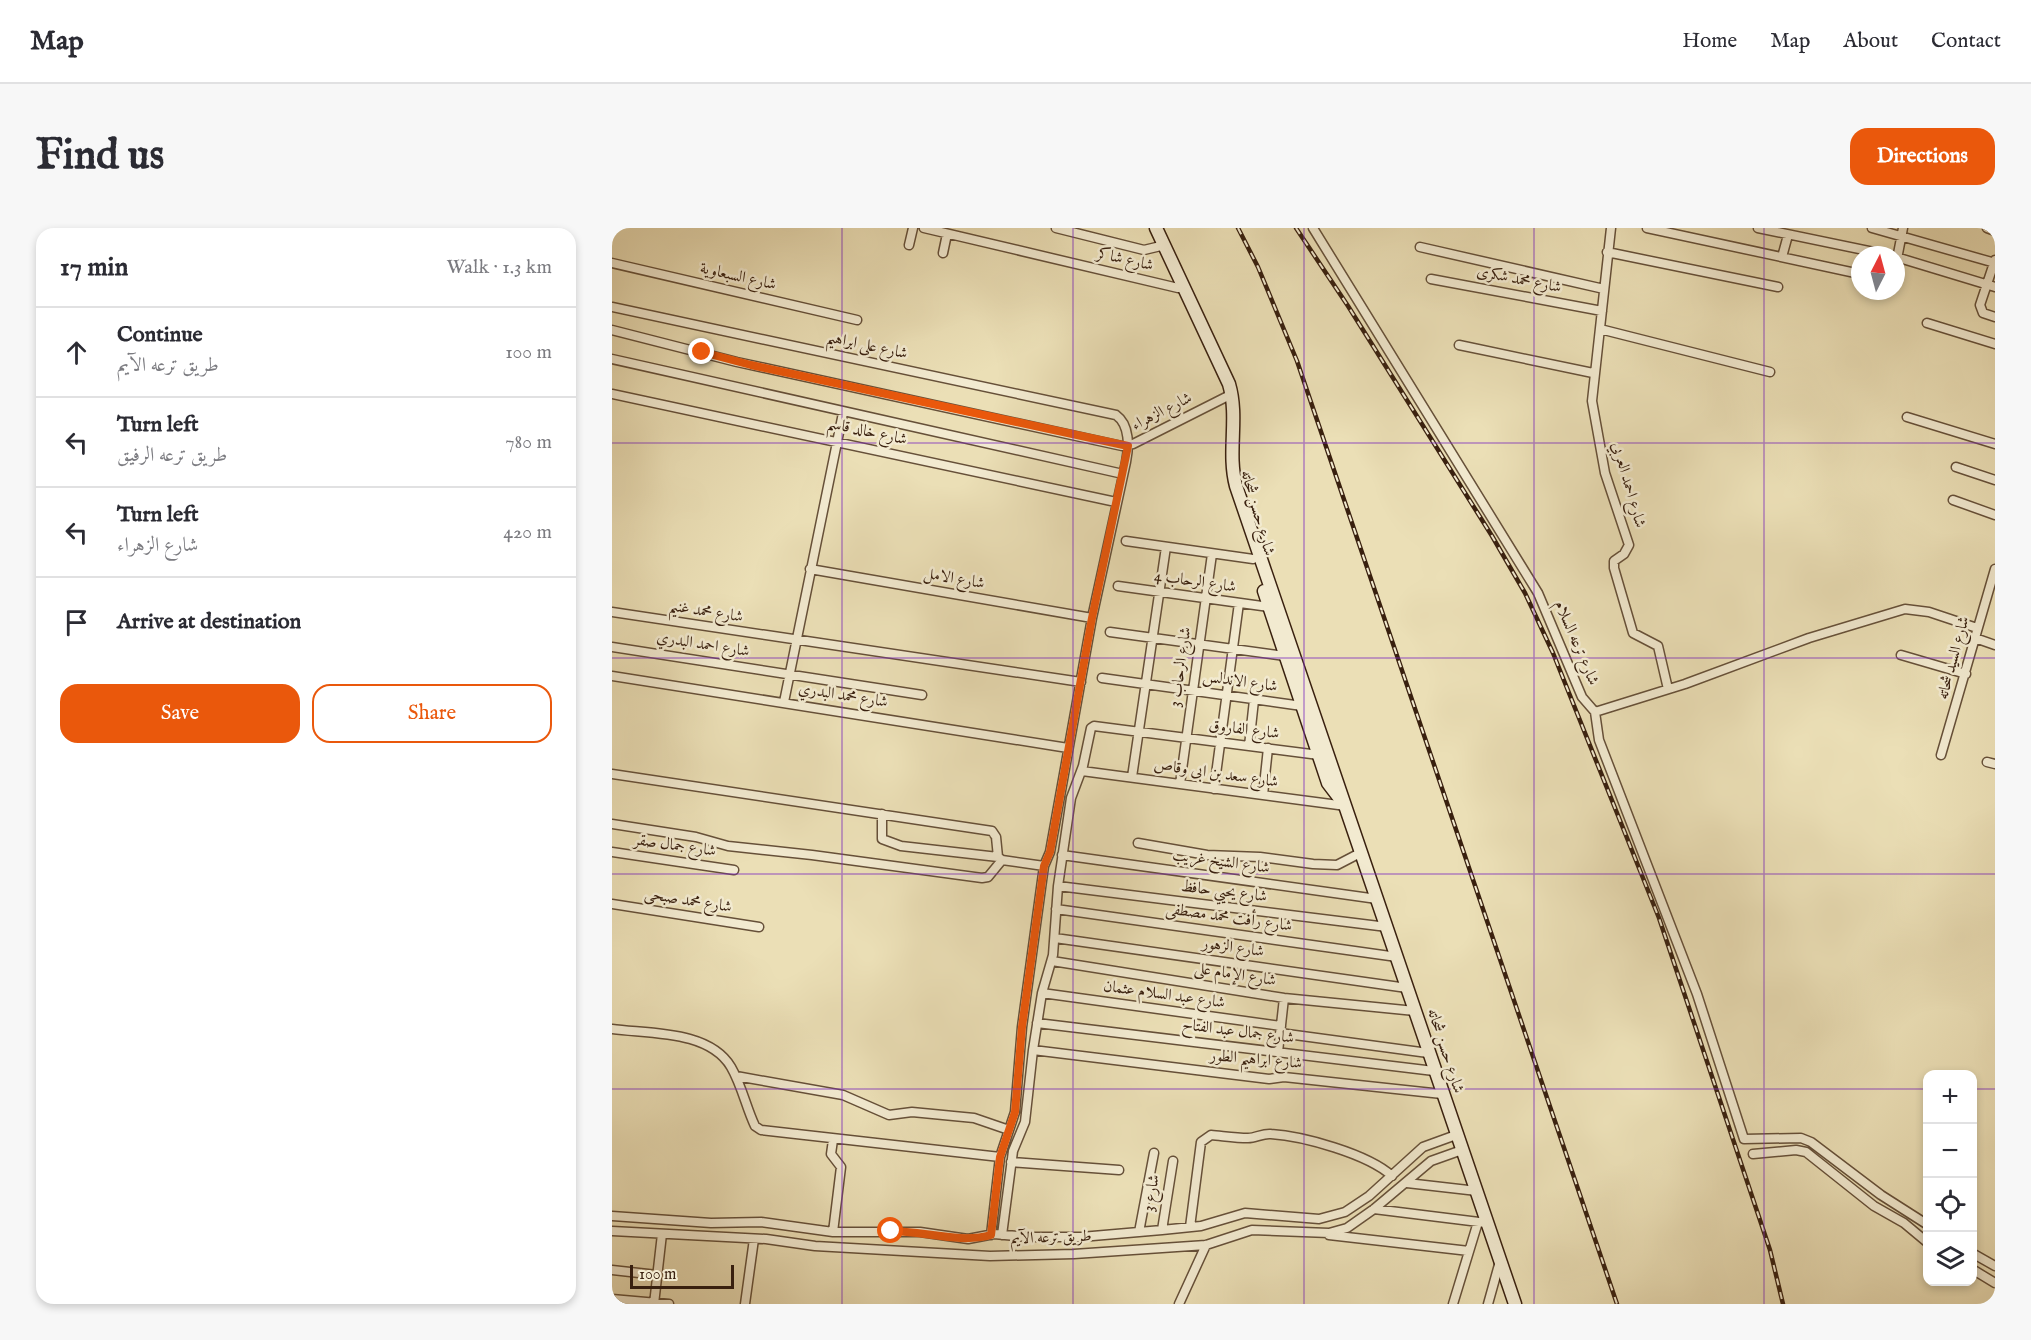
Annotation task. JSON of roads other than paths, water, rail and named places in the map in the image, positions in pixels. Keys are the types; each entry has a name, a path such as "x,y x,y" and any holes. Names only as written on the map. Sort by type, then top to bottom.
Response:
{"main road":[{"name":"شارع حسن شحاته","path":"1147,228 1162,247 1228,395 1235,480 1347,806 1434,1071 1477,1191 1482,1223 1500,1260 1515,1304"},
{"name":"شارع حسن شحاته","path":"1156,228 1178,288 1198,324"},
{"name":"شارع حسن شحاته","path":"1228,395 1227,474 1253,559 1331,790 1347,806"}],"street":[{"path":"909,245 913,228"},
{"name":"شارع شاكر","path":"924,228 1178,288"},
{"path":"1056,228 1144,250 1162,247"},
{"name":"شارع ترعه السلام","path":"1313,228 1538,593 1582,697 1595,712 1599,740 1697,994 1744,1138 1801,1138 1811,1142 1881,1195 1923,1222"},
{"name":"شارع احمد العربي","path":"1611,228 1593,373 1592,400 1602,457 1629,545 1624,554 1614,561 1614,568 1630,627 1638,638 1658,646 1668,689"},
{"path":"1647,228 1851,272"},
{"path":"1758,228 1851,248"},
{"path":"1872,228 1902,232 1995,261 1991,286 1980,305 1983,313 1995,317"},
{"path":"1987,228 1995,231"},
{"path":"943,253 947,234"},
{"path":"1782,257 1788,235"},
{"path":"1420,248 1604,289"},
{"path":"1607,252 1778,287"},
{"path":"1905,261 1991,286"},
{"name":"شارع السبعاوية","path":"612,263 857,320"},
{"name":"شارع محمد شكرى","path":"1431,279 1602,311"},
{"name":"شارع على ابراهيم","path":"612,307 1116,415 1125,426 1128,446"},
{"path":"1927,322 1995,344"},
{"path":"1600,329 1770,372"},
{"name":"شارع الزهراء","path":"612,330 751,365 1128,446 1228,395"},
{"path":"1459,345 1593,373"},
{"path":"612,359 843,413 1123,474"},
{"name":"شارع خالد قاسم","path":"612,394 1116,502"},
{"path":"784,702 843,413"},
{"path":"1907,417 1995,444"},
{"path":"991,1235 1000,1157 1016,1102 1022,1027 1044,866 1052,844 1092,618 1128,446"},
{"path":"1956,467 1995,480"},
{"path":"1953,500 1995,514"},
{"path":"1126,541 1253,559"},
{"path":"1132,777 1166,547"},
{"name":"شارع الرحاب 3","path":"1180,784 1212,554"},
{"name":"شارع الامل","path":"810,569 1092,618"},
{"name":"شارع السيد شحاته","path":"1941,755 1995,569"},
{"name":"شارع الرحاب 4","path":"1118,586 1269,607"},
{"path":"1214,789 1239,603"},
{"path":"1595,712 1668,689 1809,638 1905,609 1929,612 1977,628"},
{"name":"شارع محمد غنيم","path":"612,612 1081,682"},
{"path":"1110,632 1285,656"},
{"path":"1975,638 1995,645"},
{"name":"شارع احمد البدري","path":"612,647 922,695"},
{"path":"1901,655 1966,674"},
{"name":"شارع محمد البدري","path":"612,676 1068,748"},
{"name":"شارع الاندلس","path":"1102,678 1302,706"},
{"path":"1249,746 1254,700"},
{"name":"شارع الفاروق","path":"1082,771 1089,732 1094,726 1319,755"},
{"path":"1263,795 1268,748"},
{"path":"1002,1235 1011,1162 1026,1119 1037,1023 1042,993 1052,961 1058,886 1072,793 1082,771"},
{"name":"شارع سعد بن ابى وقاص","path":"1082,771 1347,806"},
{"path":"612,774 992,831 996,837 1000,858 988,877 982,878 728,846 696,837 612,824"},
{"path":"882,814 882,840 901,846 1000,858 1044,866"},
{"path":"1138,843 1207,855 1260,857 1336,865 1362,852"},
{"name":"شارع جمال صقر","path":"612,852 734,870"},
{"name":"شارع الشيخ غريب","path":"1062,855 1377,898"},
{"name":"شارع يحيي حافظ","path":"1058,886 1387,927"},
{"name":"شارع محمد صبحى","path":"612,904 759,927"},
{"name":"شارع رأفت محمد مصطفى","path":"1056,909 1397,957"},
{"name":"شارع الزهور","path":"1055,938 1407,988"},
{"name":"شارع الإمام على","path":"1052,961 1284,998 1415,1011"},
{"name":"شارع عبد السلام عثمان","path":"1042,993 1428,1053"},
{"path":"1278,1052 1284,998"},
{"name":"شارع جمال عبد الفتاح","path":"1037,1023 1434,1071"},
{"path":"612,1029 702,1043 720,1052 736,1076 752,1121 760,1130 1000,1157"},
{"name":"شارع ابراهيم الطور","path":"1033,1050 1269,1079 1287,1077 1442,1094"},
{"path":"736,1076 843,1095 889,1115 912,1112 974,1118 1009,1130"},
{"path":"1190,1227 1201,1142 1211,1135 1249,1138 1266,1134 1282,1135 1364,1158 1383,1167 1392,1176"},
{"name":"طريق ترعه الآيم","path":"612,1216 711,1224 761,1222 833,1232 920,1232 968,1239 991,1235 1081,1237 1162,1230 1201,1226 1245,1213 1326,1218 1344,1212 1361,1202 1423,1147 1456,1135"},
{"path":"833,1140 831,1154 841,1167 833,1232"},
{"name":"طريق ترعه الآيم","path":"612,1231 990,1256 1074,1254 1206,1245 1252,1230 1317,1234 1347,1228 1407,1183 1431,1161 1462,1150"},
{"path":"1753,1154 1796,1150 1806,1152 1874,1206 1904,1223 1923,1239"},
{"path":"1139,1232 1154,1153"},
{"name":"شارع 3","path":"1162,1230 1173,1161"},
{"path":"1011,1162 1119,1170"},
{"path":"1407,1183 1477,1191"},
{"path":"1374,1209 1482,1223 1469,1251 1453,1304"},
{"path":"654,1303 662,1234"},
{"path":"1317,1234 1469,1251"},
{"path":"745,1304 754,1239"},
{"path":"1179,1304 1206,1245"},
{"path":"1977,1256 1995,1266"},
{"path":"1488,1304 1500,1260"},
{"path":"612,1270 657,1275"},
{"path":"1977,1272 1995,1283"},
{"path":"612,1299 669,1304"}],"railway":[{"path":"1238,228 1258,267 1297,361 1617,1304"},
{"path":"1296,228 1348,306 1492,536 1525,593 1553,653 1659,918 1770,1250 1783,1304"}]}
